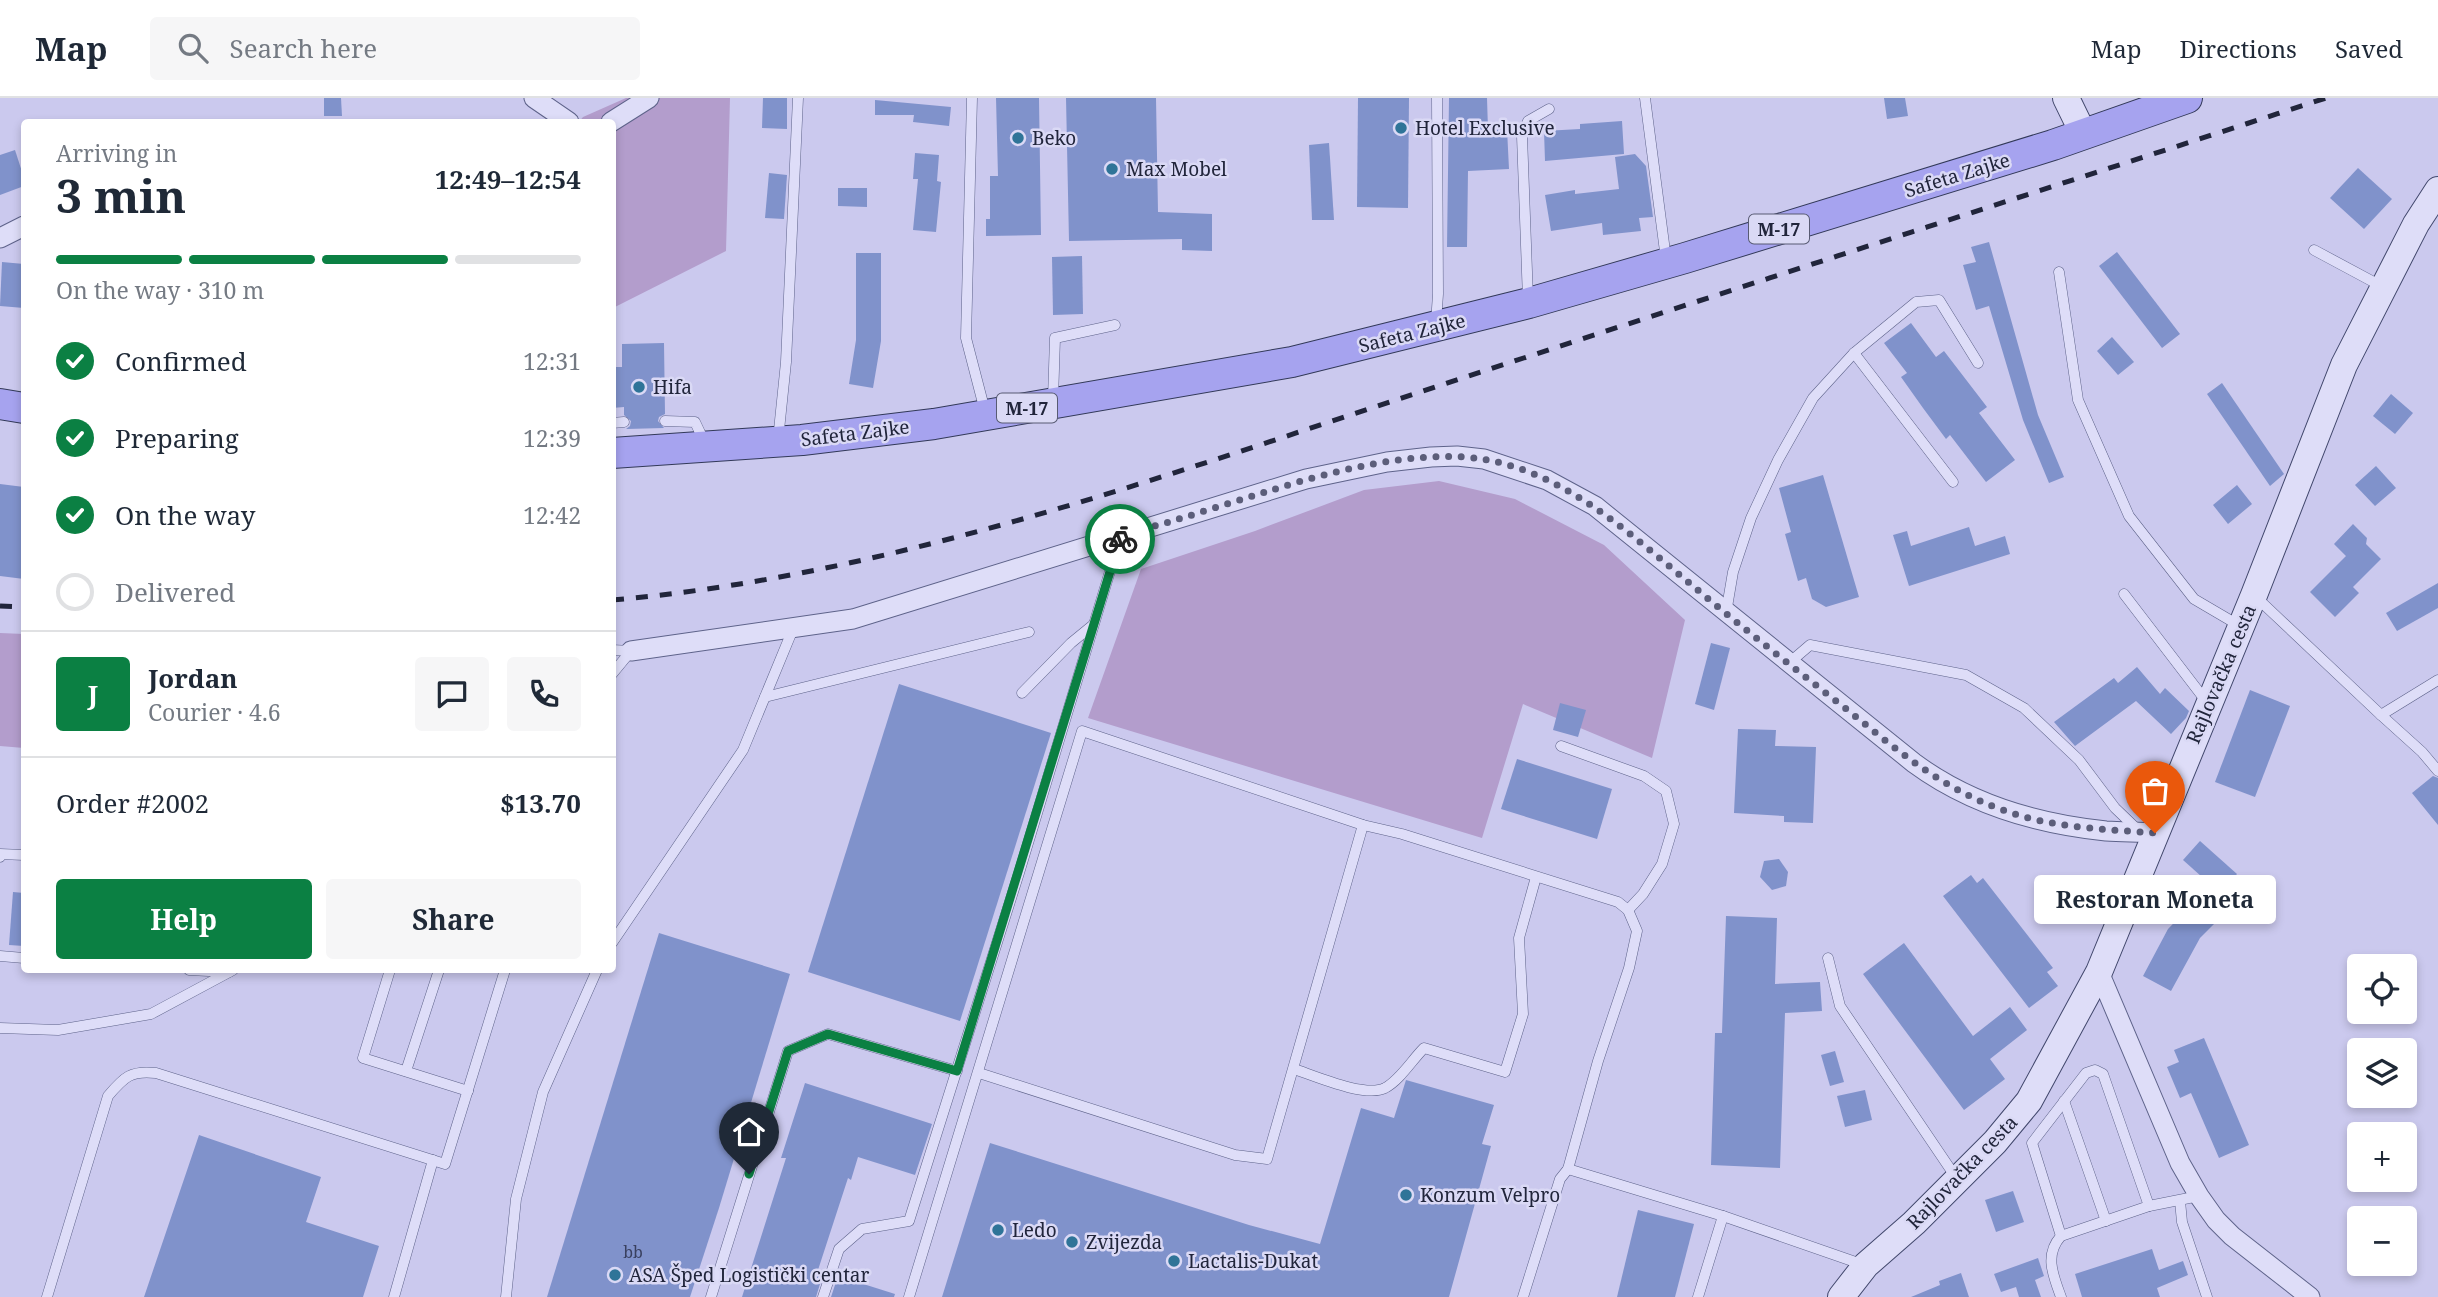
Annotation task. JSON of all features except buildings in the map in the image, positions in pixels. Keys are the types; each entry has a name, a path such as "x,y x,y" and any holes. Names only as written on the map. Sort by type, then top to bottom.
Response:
{"main road":[{"name":"Safeta Zajke","path":"616,453 778,442 934,424 1292,362 1529,303 1667,263 2084,135 2187,98"},
{"path":"0,404 21,408"}],"street":[{"path":"534,98 565,119"},
{"path":"616,119 649,98"},
{"path":"2066,98 2084,135"},
{"name":"Rajlovačka cesta","path":"1841,1297 1866,1265 1914,1223 1995,1142 2029,1101 2099,972 2147,832 2208,704 2241,626 2344,365 2416,224 2438,190"},
{"path":"0,238 21,228"},
{"path":"622,650 853,619 1306,479 1388,462 1431,457 1484,459 1547,480 1595,506 1726,614 1936,779 2001,810 2036,820 2110,831 2147,832"},
{"path":"2099,972 2180,1163 2190,1198 2232,1236 2311,1297"}],"lane":[{"path":"778,442 786,362 798,98"},
{"path":"972,98 966,338 986,415"},
{"path":"1436,327 1437,98"},
{"path":"1645,98 1667,263"},
{"path":"1529,303 1522,136 1531,119 1549,109"},
{"path":"2314,250 2383,287"},
{"path":"2060,272 2078,400 2129,516 2194,599 2241,626"},
{"path":"1726,614 1733,572 1751,518 1778,460 1813,398 1854,353 1916,302 1939,300 1978,363"},
{"path":"1053,403 1055,338 1115,325"},
{"path":"1854,353 1953,482"},
{"path":"665,421 695,422 707,447"},
{"path":"616,423 624,422"},
{"path":"823,1297 839,1249 862,1228 909,1221 1120,537"},
{"path":"2124,594 2208,704"},
{"path":"2254,595 2421,751 2438,771"},
{"path":"1022,692 1071,643 1094,625"},
{"path":"616,937 743,750 793,629"},
{"path":"765,697 1029,632"},
{"path":"1789,663 1810,645 1966,675 2024,708 2079,760 2115,808 2147,832"},
{"path":"2381,715 2438,681"},
{"path":"909,1297 1082,731 1363,825 1402,834 1618,902 1628,910 1637,931 1629,968 1598,1061 1568,1168 1560,1179 1523,1297"},
{"path":"1561,747 1644,776 1666,791 1674,824 1661,864 1643,894 1628,910"},
{"path":"979,1073 1235,1155 1267,1158 1363,825"},
{"path":"0,857 0,854 21,855"},
{"path":"1294,1069 1355,1090 1384,1089 1423,1048 1505,1072 1522,1014 1519,938 1536,877"},
{"path":"0,957 21,958"},
{"path":"1828,958 1840,1006 1958,1179"},
{"path":"0,1028 58,1030 151,1014 227,973"},
{"path":"389,973 363,1058 468,1091"},
{"path":"407,1071 438,973"},
{"path":"47,1297 108,1096 122,1080 139,1071 156,1073 445,1164 504,973"},
{"path":"506,1297 516,1199 543,1092 596,973"},
{"path":"711,1297 788,1051 828,1034 957,1071"},
{"path":"2062,1236 2032,1143 2086,1073 2095,1070 2103,1074 2149,1206"},
{"path":"2064,1101 2106,1221"},
{"path":"394,1297 433,1160"},
{"path":"1568,1168 1724,1216 1866,1265"},
{"path":"2061,1297 2051,1270 2053,1245 2062,1236 2149,1206 2190,1198 2182,1222 2207,1297"},
{"path":"1698,1297 1724,1216"}],"shaded area":[{"path":"626,98 730,98 726,251 616,306 616,119 581,119"},
{"path":"1439,481 1515,499 1604,545 1685,620 1652,758 1523,704 1482,838 1088,718 1141,569 1255,531 1364,490"},
{"path":"0,633 21,634 21,748 0,746"}],"railway":[{"path":"616,600 716,588 819,569 1022,519 1222,457 2326,98"},
{"path":"0,606 21,607"}],"way so far":[{"path":"1120,539 1306,479 1388,462 1431,457 1484,459 1547,480 1595,506 1914,763 1961,793 2001,810 2069,827 2155,833"}],"place":[{"name":"Hotel Exclusive","path":"1401,128"},
{"name":"Beko","path":"1018,138"},
{"name":"Max Mobel","path":"1112,169"},
{"name":"Hifa","path":"639,387"},
{"name":"Restoran Moneta","path":"2155,833"},
{"name":"Konzum Velpro","path":"1406,1195"},
{"name":"Ledo","path":"998,1230"},
{"name":"Zvijezda","path":"1072,1242"},
{"name":"Lactalis-Dukat","path":"1174,1261"},
{"name":"ASA Šped Logistički centar","path":"615,1275"}],"route":[{"path":"749,1174 788,1051 828,1034 957,1071 1120,539"}]}
